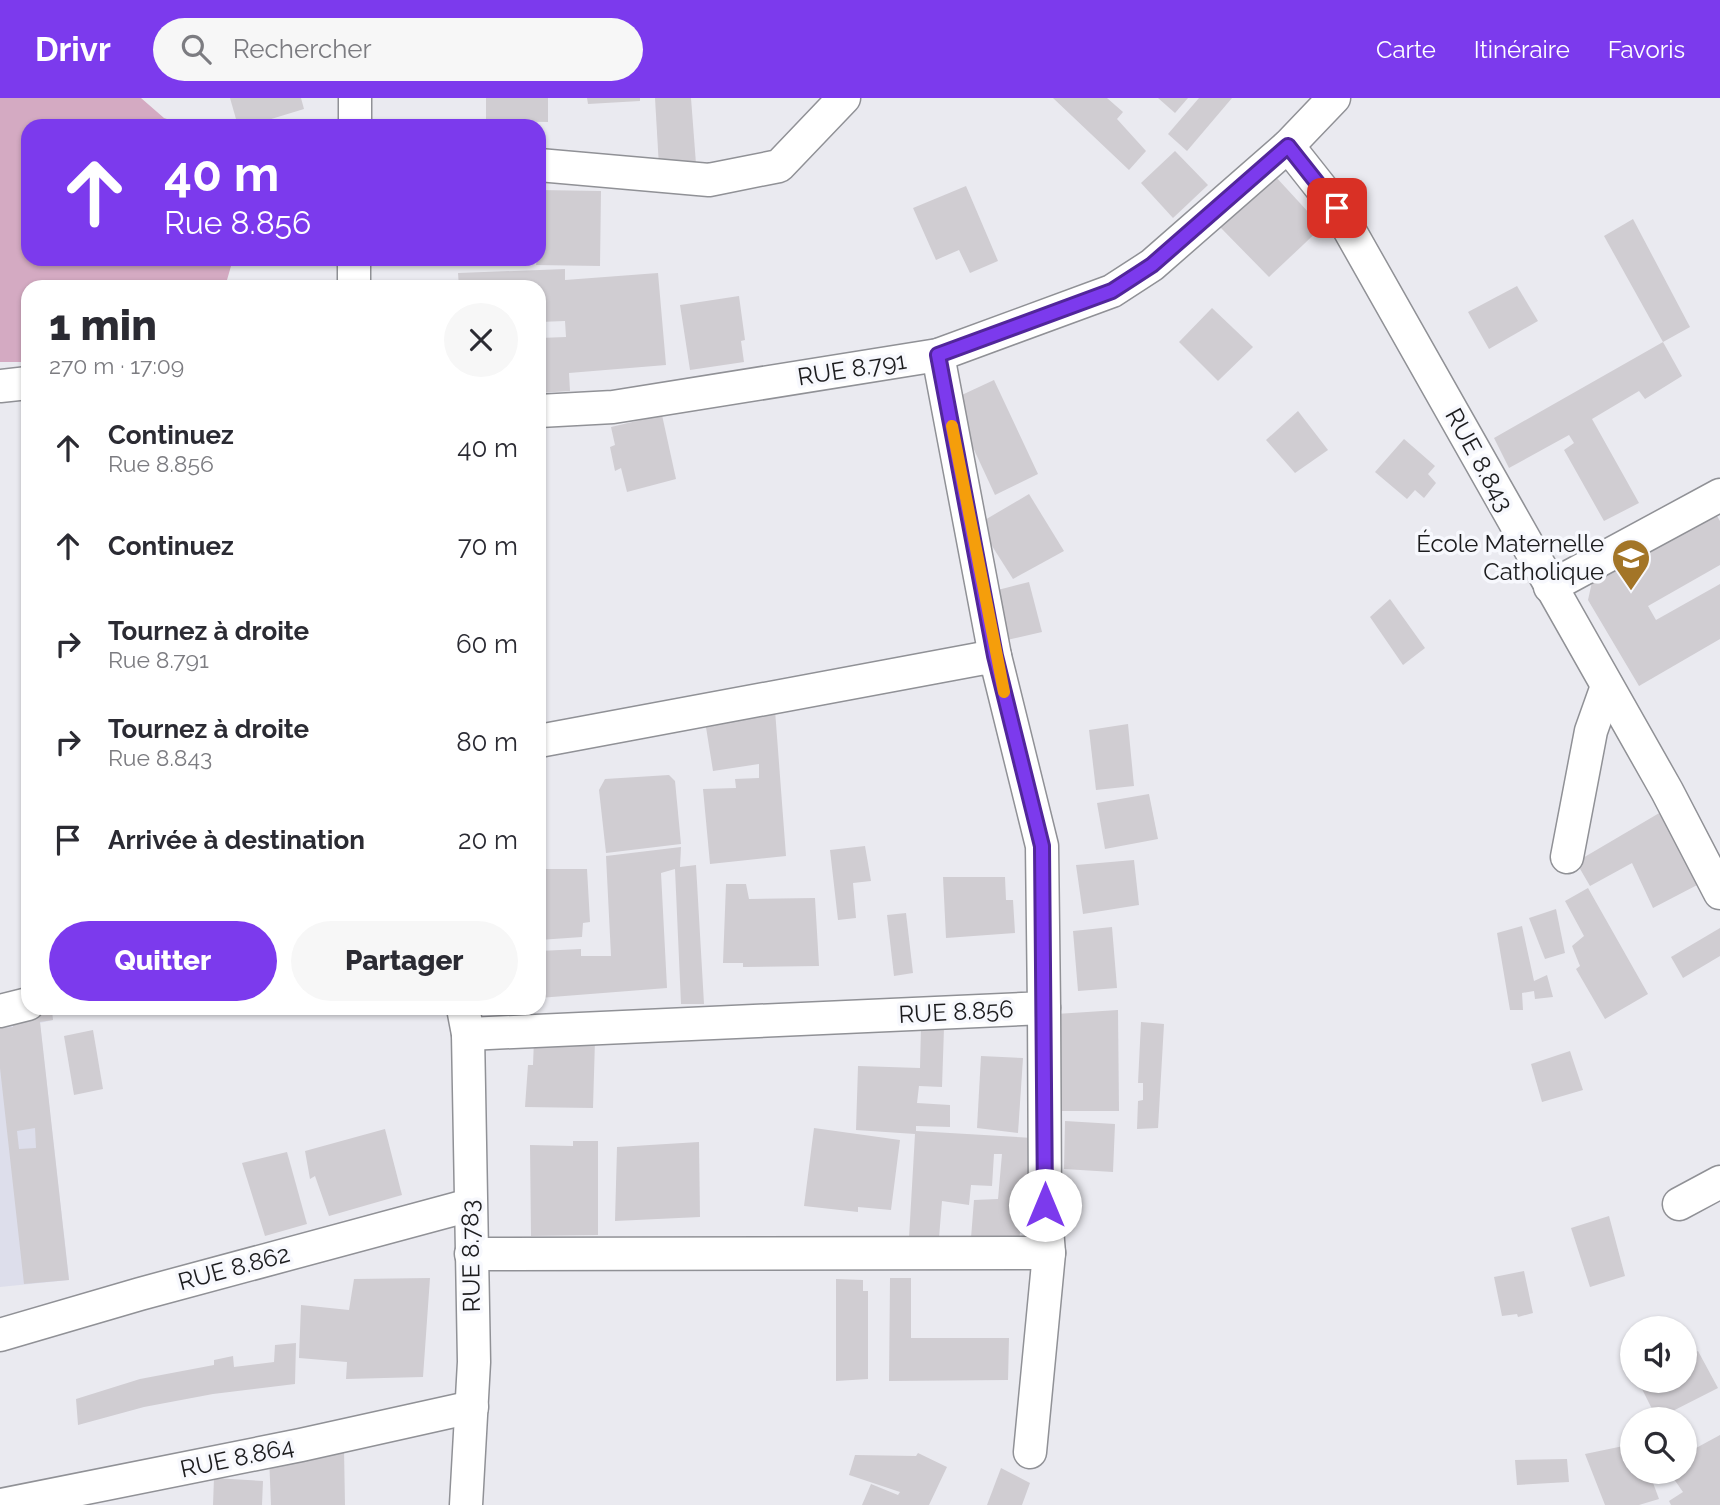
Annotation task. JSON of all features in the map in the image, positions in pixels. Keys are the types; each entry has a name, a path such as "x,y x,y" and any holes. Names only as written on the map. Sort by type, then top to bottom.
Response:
{"street":[{"path":"355,98 355,119"},
{"path":"546,166 709,180 779,166 844,98"},
{"name":"RUE 8.791","path":"546,411 612,407 938,355 1112,291 1152,265 1288,146 1334,98"},
{"name":"RUE 8.843","path":"1288,146 1337,208 1667,791 1720,893"},
{"name":"RUE 8.856","path":"465,1021 1044,1008 1042,846 995,656 938,355"},
{"path":"0,386 21,384"},
{"path":"1550,587 1720,495"},
{"path":"546,740 995,656"},
{"path":"1567,857 1591,731 1607,686"},
{"path":"0,1011 21,1006"},
{"path":"1030,1452 1049,1253 1045,1205 1044,1008"},
{"name":"RUE 8.783","path":"465,1021 474,1362 473,1504"},
{"path":"1679,1203 1720,1182"},
{"name":"RUE 8.862","path":"0,1335 140,1294 470,1205"},
{"path":"471,1254 1049,1253"},
{"name":"RUE 8.864","path":"1,1505 103,1495 301,1445 472,1407"}],"shaded area":[{"path":"0,98 141,98 167,119 21,119 21,266 231,266 227,280 21,280 21,362 0,362"},
{"path":"52,1015 53,1020 40,1023 69,1280 0,1287 0,1019"}],"building":[{"path":"230,98 301,98 304,109 271,119 236,119"},
{"path":"486,98 548,98 548,122 546,119 486,119"},
{"path":"587,98 640,98 640,101 588,104"},
{"path":"655,98 691,98 696,164 659,167"},
{"path":"1053,98 1107,98 1123,112 1117,119 1146,151 1129,170"},
{"path":"1158,98 1188,98 1175,113"},
{"path":"1199,98 1232,98 1187,151 1168,134"},
{"path":"1175,151 1208,185 1173,218 1141,183"},
{"path":"1275,176 1322,227 1269,277 1220,227"},
{"path":"966,186 998,261 970,273 959,250 936,260 913,208"},
{"path":"546,190 601,191 600,266 546,265"},
{"path":"1633,219 1690,327 1663,342 1604,236"},
{"path":"565,269 565,280 658,273 666,365 569,373 570,391 546,393 546,338 566,337 565,321 546,322 546,280 458,280 458,273"},
{"path":"1517,286 1538,321 1489,349 1468,312"},
{"path":"739,296 745,340 741,341 744,362 690,370 680,305"},
{"path":"1212,308 1253,347 1218,381 1179,342"},
{"path":"1663,342 1682,376 1645,399 1639,391 1592,419 1639,503 1604,521 1564,450 1574,443 1569,435 1509,468 1494,438"},
{"path":"994,380 1038,474 995,495 951,400"},
{"path":"1298,411 1328,450 1295,473 1266,440"},
{"path":"662,415 676,479 627,492 621,468 615,471 610,447 615,445 611,427"},
{"path":"1404,439 1435,466 1428,474 1436,483 1424,498 1415,490 1407,499 1375,472"},
{"path":"1029,494 1064,551 1013,579 978,524"},
{"name":"École Maternelle Catholique","path":"1714,511 1720,521 1720,565 1648,606 1656,620 1720,584 1720,639 1639,686 1588,600 1592,582"},
{"path":"1029,582 1042,632 1007,640 994,591"},
{"path":"1390,599 1425,648 1403,665 1370,617"},
{"path":"775,710 786,856 710,864 703,789 736,788 735,779 759,778 759,764 713,771 705,721"},
{"path":"1128,724 1134,786 1096,790 1089,730"},
{"path":"669,775 675,781 681,844 606,853 599,790 605,779"},
{"path":"1149,794 1158,839 1105,849 1097,803"},
{"path":"1661,812 1701,883 1653,908 1632,863 1590,886 1576,862"},
{"path":"865,846 871,881 853,883 856,918 838,920 830,850"},
{"path":"681,847 680,867 696,865 704,1004 681,1004 675,869 661,873 667,988 546,997 546,951 581,949 581,956 611,956 606,856"},
{"path":"1134,860 1139,905 1083,914 1076,865"},
{"path":"546,869 587,869 590,922 583,923 582,937 546,940"},
{"path":"943,877 1005,877 1006,900 1013,900 1015,933 946,938"},
{"path":"726,884 746,884 749,899 815,898 819,966 743,967 743,963 723,963"},
{"path":"1588,888 1648,994 1605,1019 1576,969 1580,966 1572,946 1584,936 1565,901"},
{"path":"1556,909 1565,953 1545,959 1529,918"},
{"path":"906,913 913,973 894,976 887,915"},
{"path":"1522,926 1534,981 1547,975 1553,997 1535,999 1534,991 1522,993 1523,1010 1510,1010 1497,933"},
{"path":"1112,927 1117,988 1078,991 1073,931"},
{"path":"1720,928 1720,956 1683,978 1671,957"},
{"path":"1118,1010 1119,1111 1061,1111 1056,1014"},
{"path":"52,1015 53,1020 40,1022 69,1280 24,1284 0,1068 0,1028 13,1027 13,1016","holes":["35,1128 36,1148 19,1149 17,1131"]},
{"path":"1141,1022 1164,1024 1158,1128 1137,1129 1138,1101 1143,1100 1143,1083 1138,1083"},
{"path":"921,1027 944,1028 942,1087 919,1086 917,1103 950,1105 950,1127 916,1126 916,1131 1033,1138 1019,1240 971,1238 974,1200 998,1199 1002,1154 994,1154 992,1186 971,1185 969,1205 942,1201 939,1238 909,1238 915,1134 856,1130 858,1066 920,1068"},
{"path":"93,1030 103,1089 74,1095 64,1036"},
{"path":"534,1039 595,1040 593,1108 525,1107 528,1065 533,1065"},
{"path":"1570,1051 1583,1090 1542,1102 1531,1064"},
{"path":"981,1056 1023,1058 1018,1133 977,1128"},
{"path":"1065,1121 1115,1124 1113,1172 1064,1169"},
{"path":"814,1128 900,1140 891,1210 858,1207 858,1212 804,1206"},
{"path":"385,1129 402,1195 329,1216 315,1176 310,1179 305,1151"},
{"path":"573,1141 598,1141 598,1235 531,1236 530,1145 573,1146"},
{"path":"699,1142 700,1217 615,1221 617,1147"},
{"path":"287,1152 307,1224 265,1236 242,1163"},
{"path":"1609,1216 1625,1276 1590,1287 1571,1228"},
{"path":"1524,1271 1533,1313 1518,1317 1517,1314 1502,1316 1494,1277"},
{"path":"430,1278 423,1377 346,1379 347,1362 299,1358 301,1305 349,1310 354,1279"},
{"path":"890,1278 911,1278 911,1338 1009,1338 1008,1380 889,1381"},
{"path":"836,1279 863,1280 863,1291 868,1291 868,1379 836,1381"},
{"path":"296,1343 295,1384 213,1394 144,1407 78,1425 76,1399 140,1379 214,1365 214,1360 233,1356 234,1367 274,1362 275,1345"},
{"path":"1697,1351 1718,1388 1681,1407 1651,1407 1644,1393 1697,1393"},
{"path":"1720,1435 1720,1505 1671,1505 1669,1501 1683,1492 1677,1484 1697,1484 1697,1447"},
{"path":"1620,1447 1620,1484 1653,1484 1659,1499 1639,1505 1605,1505 1585,1454"},
{"path":"344,1449 345,1505 271,1505 269,1456"},
{"path":"918,1453 947,1467 929,1505 862,1505 871,1484 898,1495 900,1492 849,1475 855,1455 916,1456"},
{"path":"1567,1459 1569,1482 1517,1485 1515,1460"},
{"path":"1001,1468 1030,1483 1022,1505 987,1505"},
{"path":"214,1478 263,1481 262,1505 213,1505"}],"slow traffic":[{"path":"952,426 1004,692"}],"place":[{"name":"École Maternelle Catholique","path":"1631,592"}],"route":[{"path":"1045,1205 1042,846 995,656 938,355 1112,291 1152,265 1288,146 1337,208"}]}
